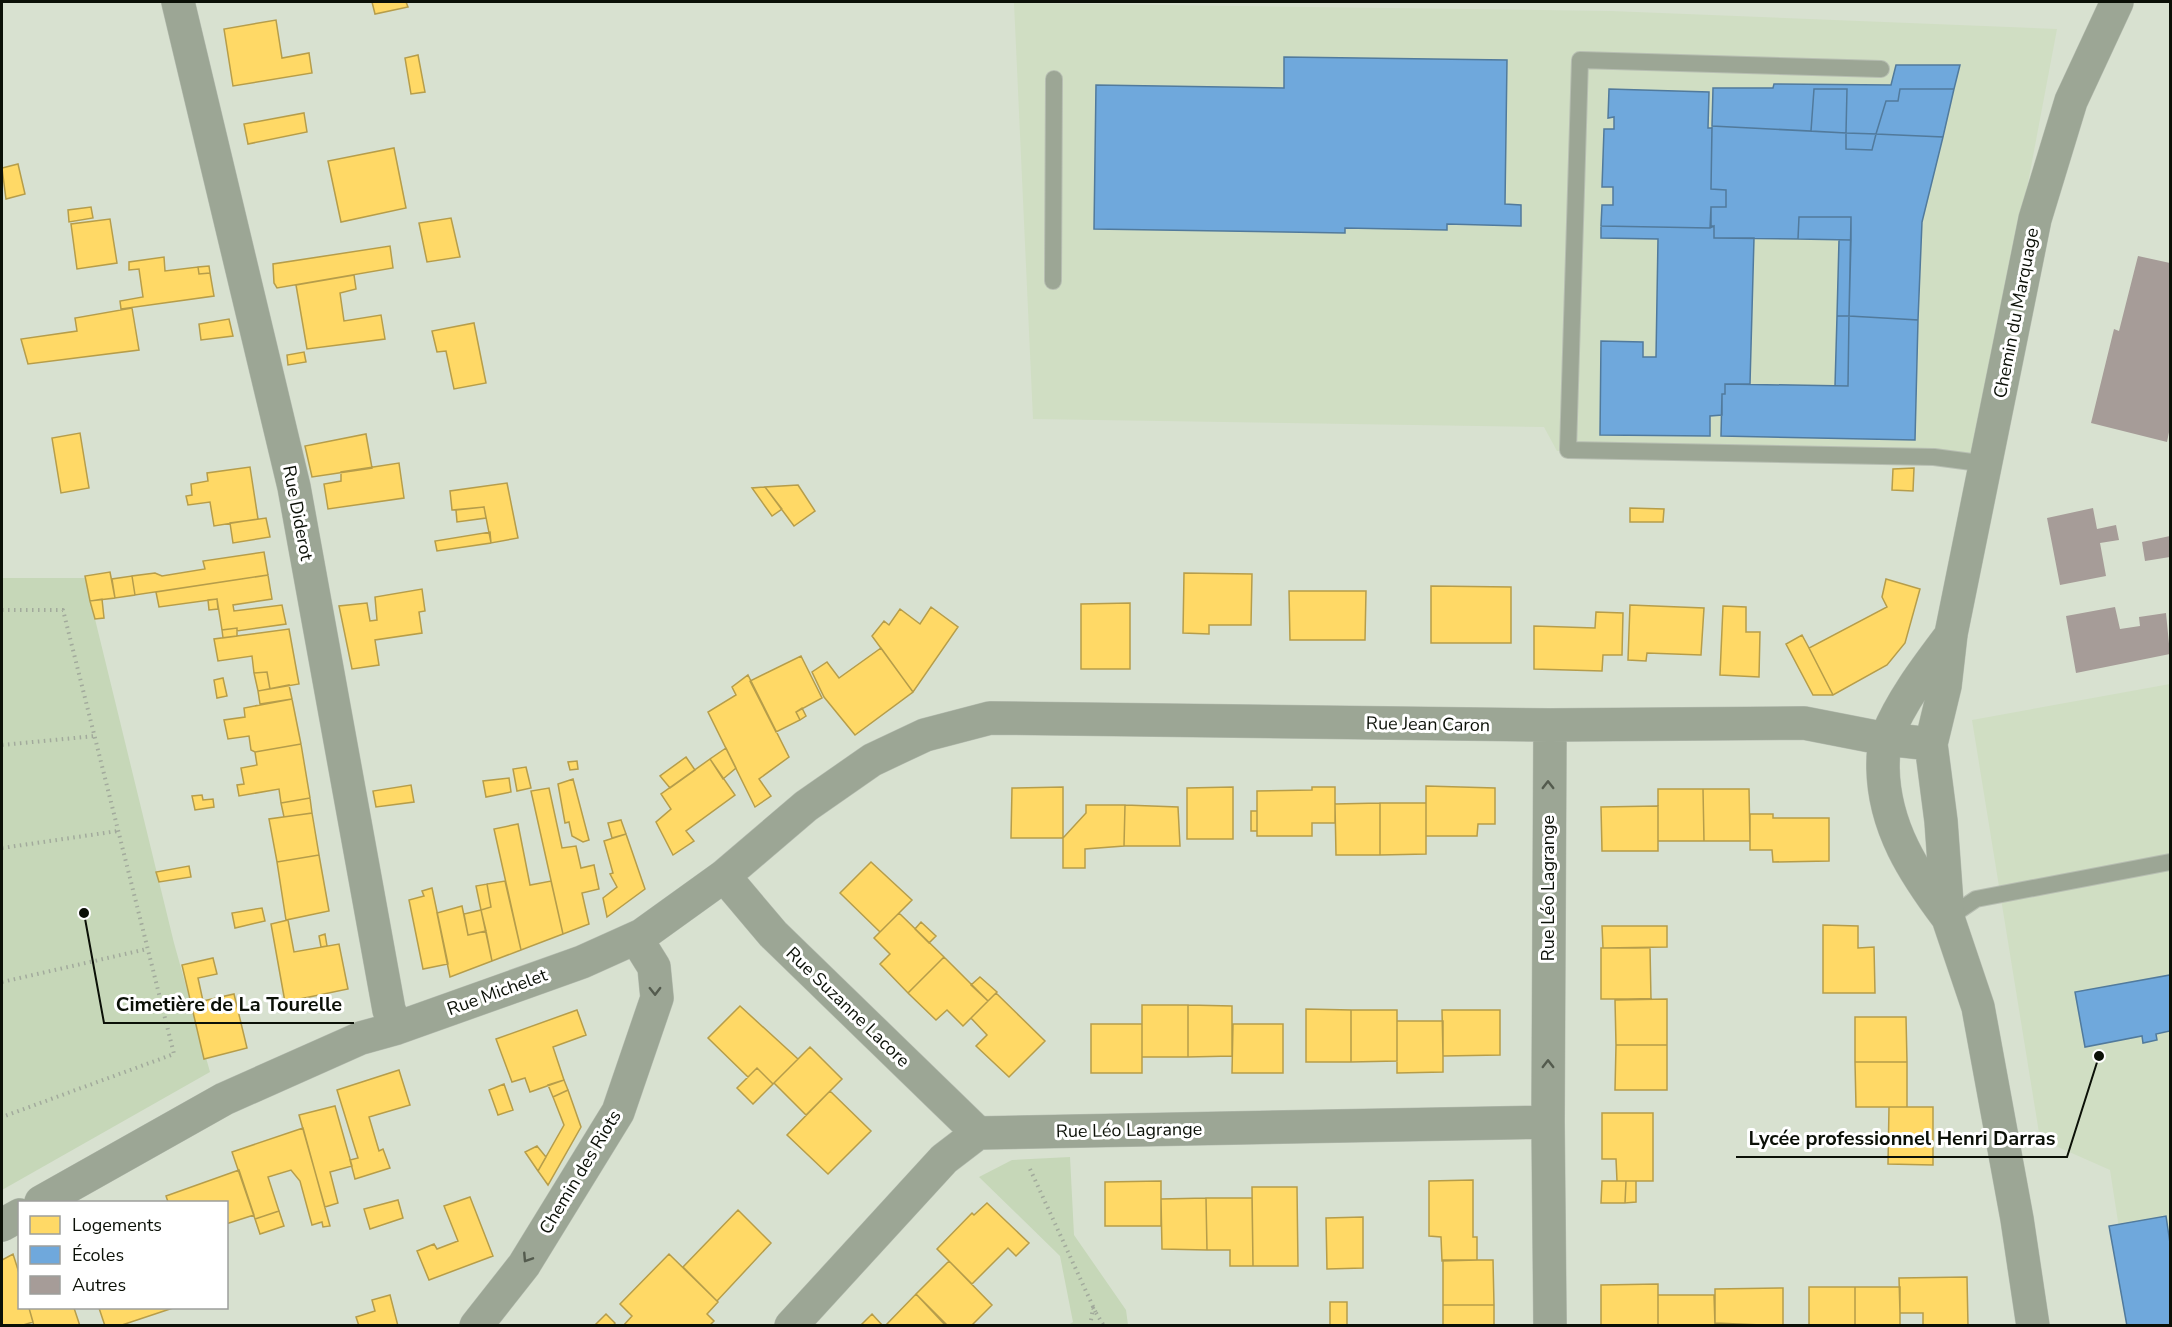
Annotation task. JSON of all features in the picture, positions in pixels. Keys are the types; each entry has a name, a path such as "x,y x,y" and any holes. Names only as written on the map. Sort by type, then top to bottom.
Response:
{"street":[{"name":"Rue Diderot","path":"178,2 294,487 389,1010 397,1028"},
{"name":"Chemin du Marquage","path":"2033,1326 2017,1220 1978,1007 1948,918 1941,821 1931,744 1945,686 1951,634 2035,219 2071,101 2117,2"},
{"name":"Chemin du Marquage","path":"1948,918 1918,879 1895,834 1884,791 1886,739 1915,683 1951,634"},
{"name":"Rue Jean Caron","path":"925,735 990,718 1550,725 1804,723 1886,739 1931,744"},
{"name":"Rue Léo Lagrange","path":"1550,725 1548,1122 1550,1326"},
{"name":"Rue Michelet","path":"45,1201 224,1099 361,1038 397,1028 582,962 636,938 724,876 806,806 872,760 925,735"},
{"name":"Rue Suzanne Lacore","path":"724,876 773,934 978,1133"},
{"name":"Chemin des Riots","path":"476,1326 524,1265 618,1112 657,998 654,967 636,938"},
{"name":"Rue Léo Lagrange","path":"978,1133 1548,1122"},
{"path":"791,1326 944,1159 978,1133"},
{"path":"2,1225 18,1216"}],"lane":[{"path":"1881,69 1580,60 1568,450 1934,457 1987,464"},
{"path":"1053,281 1054,79"},
{"path":"1948,918 1976,899 2170,862"}],"path":[{"path":"2,610 63,610 174,1054 2,1117"},
{"path":"2,745 95,736"},
{"path":"2,848 118,831"},
{"path":"2,982 147,949"},
{"path":"1014,1132 1096,1313"},
{"path":"1090,1326 1093,1308 1104,1326"}],"shaded area":[{"path":"1014,3 1611,11 2057,29 1977,453 1557,451 1544,427 1033,419"},
{"path":"2,578 85,578 174,943 210,1072 2,1190"},
{"path":"2170,684 2170,1325 2134,1325 2110,1170 2040,1139 1972,720"},
{"path":"1070,1157 1074,1235 1126,1310 1128,1325 1068,1325 1073,1322 1060,1256 979,1177 1012,1160"}],"building: Logements":[{"path":"372,2 406,2 408,7 375,14"},
{"path":"276,20 282,58 309,53 312,73 233,86 224,29"},
{"path":"418,55 425,92 411,94 405,58"},
{"path":"304,113 307,132 248,144 244,124"},
{"path":"394,148 406,208 341,222 328,161"},
{"path":"18,164 25,194 6,199 2,168"},
{"path":"91,207 93,218 69,222 68,210"},
{"path":"451,218 460,257 427,262 419,223"},
{"path":"110,219 117,263 77,269 71,224"},
{"path":"390,246 393,268 277,288 274,283 273,264"},
{"path":"164,257 165,271 198,267 199,274 210,273 214,296 121,309 120,301 143,297 139,269 129,270 129,262"},
{"path":"209,266 210,273 199,274 198,267"},
{"path":"354,275 356,289 340,293 344,321 381,315 385,339 307,349 296,285"},
{"path":"132,308 139,350 28,364 21,339 77,331 75,318"},
{"path":"229,319 233,336 201,340 199,324"},
{"path":"474,323 486,383 454,389 446,351 437,352 432,331"},
{"path":"304,352 306,362 288,365 287,355"},
{"path":"80,433 89,488 61,493 52,438"},
{"path":"366,434 372,468 312,477 305,446"},
{"path":"399,463 404,498 328,509 324,484 341,481 341,472"},
{"path":"250,467 258,519 214,526 210,502 188,505 186,496 192,495 191,484 208,481 207,473"},
{"path":"1914,468 1913,491 1892,490 1893,469"},
{"path":"507,483 518,538 491,543 484,507 452,510 450,491"},
{"path":"798,485 815,511 794,526 765,487"},
{"path":"765,487 782,509 772,516 752,488"},
{"path":"484,507 486,518 457,522 456,510"},
{"path":"1630,508 1664,509 1663,522 1630,522"},
{"path":"266,518 270,537 233,543 230,523"},
{"path":"490,532 491,543 437,551 435,541"},
{"path":"264,552 268,575 135,595 132,576 155,573 162,576 205,569 203,561"},
{"path":"110,572 115,598 90,601 85,576"},
{"path":"1184,573 1252,574 1251,625 1209,625 1209,634 1183,633"},
{"path":"268,575 272,599 233,605 234,611 282,605 286,624 237,631 237,628 222,630 217,599 159,607 156,592"},
{"path":"132,576 135,595 115,598 112,579"},
{"path":"1886,579 1920,589 1905,643 1887,665 1833,695 1809,648 1887,607 1882,597"},
{"path":"1431,586 1511,587 1511,643 1431,643"},
{"path":"422,589 425,611 419,612 422,633 375,640 379,665 352,669 339,606 367,603 370,621 377,620 375,597"},
{"path":"1289,591 1366,591 1365,640 1290,640"},
{"path":"102,599 104,618 95,619 90,601"},
{"path":"217,599 218,609 209,610 208,600"},
{"path":"1130,603 1130,669 1081,669 1081,604"},
{"path":"1630,605 1704,608 1701,655 1647,653 1646,661 1628,660"},
{"path":"1723,606 1746,607 1746,632 1760,632 1759,677 1720,675"},
{"path":"931,607 958,627 913,692 872,636 884,621 889,625 900,609 920,624"},
{"path":"1596,612 1623,613 1622,655 1603,655 1602,671 1534,669 1534,626 1595,628"},
{"path":"237,628 237,636 223,638 222,630"},
{"path":"289,629 299,684 270,689 267,672 254,673 252,656 218,661 214,639"},
{"path":"1802,635 1833,695 1813,695 1786,644"},
{"path":"881,648 913,692 855,735 824,697 812,672 827,662 839,678"},
{"path":"801,656 822,698 796,712 800,720 776,732 750,681"},
{"path":"267,672 270,689 258,691 254,673"},
{"path":"748,675 789,757 759,779 771,796 755,807 708,712 736,695 732,687"},
{"path":"223,678 227,696 217,698 214,680"},
{"path":"289,685 292,699 260,704 258,691"},
{"path":"292,699 301,744 255,752 251,750 249,736 228,739 224,720 245,717 244,708"},
{"path":"802,708 806,716 800,720 796,712"},
{"path":"301,744 310,798 281,803 279,789 239,796 237,785 244,784 241,768 257,765 255,752"},
{"path":"726,748 736,768 723,779 710,759"},
{"path":"686,757 695,770 670,788 660,776"},
{"path":"710,759 735,795 686,831 694,841 673,855 656,822 671,809 661,794"},
{"path":"577,761 578,769 570,770 568,762"},
{"path":"526,767 531,788 517,791 513,769"},
{"path":"509,778 511,792 486,797 483,781"},
{"path":"573,779 589,840 583,842 572,836 569,822 565,823 558,784"},
{"path":"411,785 414,802 376,807 373,791"},
{"path":"1426,786 1495,788 1495,824 1478,824 1477,836 1426,836"},
{"path":"1063,787 1063,838 1011,838 1012,788"},
{"path":"1233,787 1233,839 1187,839 1187,788"},
{"path":"1312,787 1335,787 1335,823 1312,823 1312,836 1257,836 1257,791 1312,790"},
{"path":"549,788 562,848 576,846 581,868 594,865 599,889 582,893 589,924 563,934 531,791"},
{"path":"1658,789 1703,789 1704,841 1658,841"},
{"path":"1703,789 1749,789 1750,841 1704,841"},
{"path":"202,795 203,800 213,799 214,807 195,810 192,796"},
{"path":"310,798 312,813 284,817 281,803"},
{"path":"1380,803 1380,855 1336,855 1335,804"},
{"path":"1380,803 1426,803 1426,854 1380,855"},
{"path":"1086,805 1125,805 1124,846 1085,849 1085,868 1063,868 1063,838 1086,813"},
{"path":"1125,805 1178,807 1180,846 1124,846"},
{"path":"1658,806 1658,851 1602,851 1601,807"},
{"path":"1251,811 1257,811 1257,831 1251,831"},
{"path":"312,813 319,855 277,862 269,819"},
{"path":"1750,814 1773,814 1773,818 1829,818 1829,861 1773,862 1772,850 1750,850"},
{"path":"621,820 626,834 612,838 608,823"},
{"path":"518,824 530,885 551,881 563,934 521,950 494,829"},
{"path":"626,834 645,889 607,917 603,898 617,887 610,874 613,873 604,841"},
{"path":"319,855 329,911 286,920 277,862"},
{"path":"871,862 912,900 880,932 840,893"},
{"path":"189,866 191,877 159,882 156,872"},
{"path":"505,881 521,950 492,961 481,910 491,907 487,884"},
{"path":"487,884 491,907 481,910 476,886"},
{"path":"432,888 448,964 423,969 409,900 424,896 422,891"},
{"path":"462,906 468,935 486,931 492,961 450,977 437,913"},
{"path":"262,908 265,921 235,928 232,913"},
{"path":"481,910 486,931 468,935 464,914"},
{"path":"899,913 944,957 908,993 880,964 890,954 874,938"},
{"path":"288,920 294,952 339,944 348,989 285,1002 271,924"},
{"path":"921,922 936,936 929,943 915,929"},
{"path":"1823,925 1858,926 1858,948 1874,947 1875,993 1823,993"},
{"path":"1602,926 1667,926 1667,947 1603,948"},
{"path":"325,934 327,946 321,947 319,936"},
{"path":"1601,948 1650,948 1651,999 1601,999"},
{"path":"944,957 988,1001 963,1026 947,1010 936,1020 908,993"},
{"path":"213,958 217,974 198,978 203,1001 234,994 247,1048 204,1059 182,965"},
{"path":"980,977 997,992 988,1001 971,985"},
{"path":"996,993 1045,1041 1009,1077 976,1046 987,1035 971,1018"},
{"path":"1667,999 1667,1045 1616,1045 1615,1000"},
{"path":"1142,1005 1188,1005 1188,1057 1142,1057"},
{"path":"1188,1005 1232,1006 1232,1056 1188,1057"},
{"path":"740,1006 798,1059 773,1084 757,1068 748,1077 708,1038"},
{"path":"1306,1009 1351,1010 1351,1062 1306,1062"},
{"path":"577,1010 586,1035 553,1047 564,1080 530,1092 525,1078 512,1082 496,1039"},
{"path":"1351,1010 1397,1010 1397,1061 1351,1062"},
{"path":"1442,1010 1500,1010 1500,1055 1443,1056"},
{"path":"1855,1017 1906,1017 1907,1062 1855,1062"},
{"path":"1397,1021 1443,1021 1443,1072 1397,1073"},
{"path":"1091,1024 1142,1024 1142,1073 1091,1073"},
{"path":"1233,1024 1283,1024 1283,1073 1232,1073"},
{"path":"1616,1045 1667,1045 1667,1090 1615,1090"},
{"path":"810,1047 842,1079 806,1115 774,1083"},
{"path":"1855,1062 1907,1062 1907,1107 1856,1107"},
{"path":"757,1068 773,1084 753,1104 737,1088"},
{"path":"399,1070 410,1105 369,1117 379,1151 383,1149 390,1168 355,1179 350,1160 358,1158 337,1090"},
{"path":"564,1080 568,1090 553,1097 548,1085"},
{"path":"504,1084 513,1110 498,1115 489,1090"},
{"path":"568,1090 581,1127 548,1185 538,1171 564,1125 553,1097"},
{"path":"830,1091 871,1131 828,1174 787,1135"},
{"path":"335,1106 352,1166 330,1172 338,1203 325,1207 299,1115"},
{"path":"1889,1107 1933,1107 1933,1165 1888,1164"},
{"path":"1602,1113 1653,1113 1653,1181 1617,1181 1616,1159 1602,1159"},
{"path":"303,1128 330,1226 323,1227 322,1222 312,1225 300,1181 291,1170 268,1177 279,1211 255,1219 232,1152"},
{"path":"537,1146 546,1157 538,1171 525,1152"},
{"path":"239,1170 254,1215 228,1223 228,1201 168,1201 166,1196"},
{"path":"1473,1180 1473,1237 1477,1237 1477,1260 1442,1261 1441,1237 1429,1236 1429,1181"},
{"path":"1161,1181 1161,1226 1105,1226 1105,1182"},
{"path":"1602,1181 1626,1181 1625,1203 1601,1203"},
{"path":"1626,1181 1636,1181 1636,1202 1625,1203"},
{"path":"1252,1187 1297,1187 1298,1266 1253,1266"},
{"path":"470,1197 493,1256 429,1280 417,1251 434,1244 437,1249 458,1241 444,1206"},
{"path":"1206,1198 1252,1198 1253,1266 1230,1266 1230,1250 1207,1250"},
{"path":"1206,1198 1207,1250 1162,1249 1161,1199"},
{"path":"398,1200 403,1218 370,1229 364,1209"},
{"path":"987,1203 1029,1243 1016,1256 1008,1248 972,1284 937,1249 972,1213 974,1215"},
{"path":"738,1210 771,1243 717,1301 683,1267"},
{"path":"279,1211 284,1226 260,1234 255,1219"},
{"path":"1363,1217 1363,1268 1327,1269 1326,1218"},
{"path":"13,1254 18,1270 18,1309 29,1309 33,1322 20,1326 2,1326 2,1260"},
{"path":"669,1254 718,1302 707,1314 714,1321 709,1326 623,1326 632,1316 620,1304"},
{"path":"1443,1260 1493,1260 1494,1305 1443,1305"},
{"path":"949,1261 992,1305 971,1326 948,1326 916,1294"},
{"path":"1967,1277 1968,1326 1923,1326 1923,1313 1900,1313 1899,1278"},
{"path":"1658,1284 1658,1326 1601,1326 1601,1285"},
{"path":"1809,1287 1855,1287 1855,1326 1809,1326"},
{"path":"1855,1287 1900,1287 1900,1326 1855,1326"},
{"path":"1783,1288 1783,1326 1715,1323 1715,1289"},
{"path":"916,1294 946,1326 885,1326"},
{"path":"390,1295 398,1326 359,1326 356,1317 375,1311 372,1300"},
{"path":"1658,1295 1714,1295 1715,1326 1658,1326"},
{"path":"1330,1302 1347,1302 1347,1325 1330,1325"},
{"path":"1443,1305 1494,1305 1494,1326 1443,1326"},
{"path":"29,1309 74,1309 80,1326 34,1326"},
{"path":"99,1309 170,1309 119,1326 105,1326"},
{"path":"606,1314 615,1323 613,1326 594,1326"},
{"path":"872,1314 883,1326 860,1326"}],"building: Écoles":[{"path":"1284,57 1507,60 1505,204 1521,205 1521,226 1447,224 1447,230 1345,228 1345,233 1094,229 1096,85 1284,88"},
{"path":"1896,65 1960,65 1954,89 1900,89 1898,101 1886,101 1876,134 1846,133 1847,89 1814,89 1811,131 1712,126 1713,88 1773,88 1774,84 1891,85"},
{"path":"1609,89 1709,92 1708,128 1712,128 1711,189 1726,190 1726,207 1711,207 1710,228 1601,226 1602,205 1613,205 1613,187 1602,187 1604,129 1614,129 1614,117 1608,118"},
{"path":"1814,89 1847,89 1846,133 1811,131"},
{"path":"1900,89 1954,89 1943,137 1876,134 1886,101 1898,101"},
{"path":"1712,126 1846,133 1846,149 1872,150 1876,134 1943,137 1922,222 1918,320 1849,316 1851,217 1799,217 1798,239 1714,238 1714,226 1711,226 1711,207 1726,207 1726,190 1711,189"},
{"path":"1846,133 1876,134 1872,150 1846,149"},
{"path":"1799,217 1851,217 1851,240 1798,239"},
{"path":"1601,226 1710,228 1714,226 1714,238 1754,238 1750,384 1725,384 1725,394 1722,394 1722,415 1710,416 1710,436 1600,435 1601,341 1643,342 1643,357 1656,357 1658,239 1601,238"},
{"path":"1839,240 1851,240 1849,316 1837,316"},
{"path":"1837,316 1849,316 1848,386 1835,386"},
{"path":"1849,316 1918,320 1915,440 1721,436 1722,394 1725,394 1725,384 1848,386"},
{"path":"2170,975 2170,1031 2156,1034 2157,1040 2143,1043 2142,1036 2085,1047 2075,992"},
{"path":"2166,1216 2170,1243 2170,1326 2127,1326 2109,1226"}],"building: Autres":[{"path":"2138,256 2170,263 2170,427 2167,442 2091,423 2114,329 2119,331"},
{"path":"2093,508 2097,529 2116,525 2119,540 2100,543 2106,576 2060,585 2047,518"},
{"path":"2170,536 2170,557 2145,561 2142,542"},
{"path":"2115,607 2120,629 2140,626 2139,617 2166,613 2170,654 2076,673 2066,616"}],"place":[{"name":"Cimetière de La Tourelle","path":"84,913"},
{"name":"Lycée professionnel Henri Darras","path":"2099,1056"}]}
